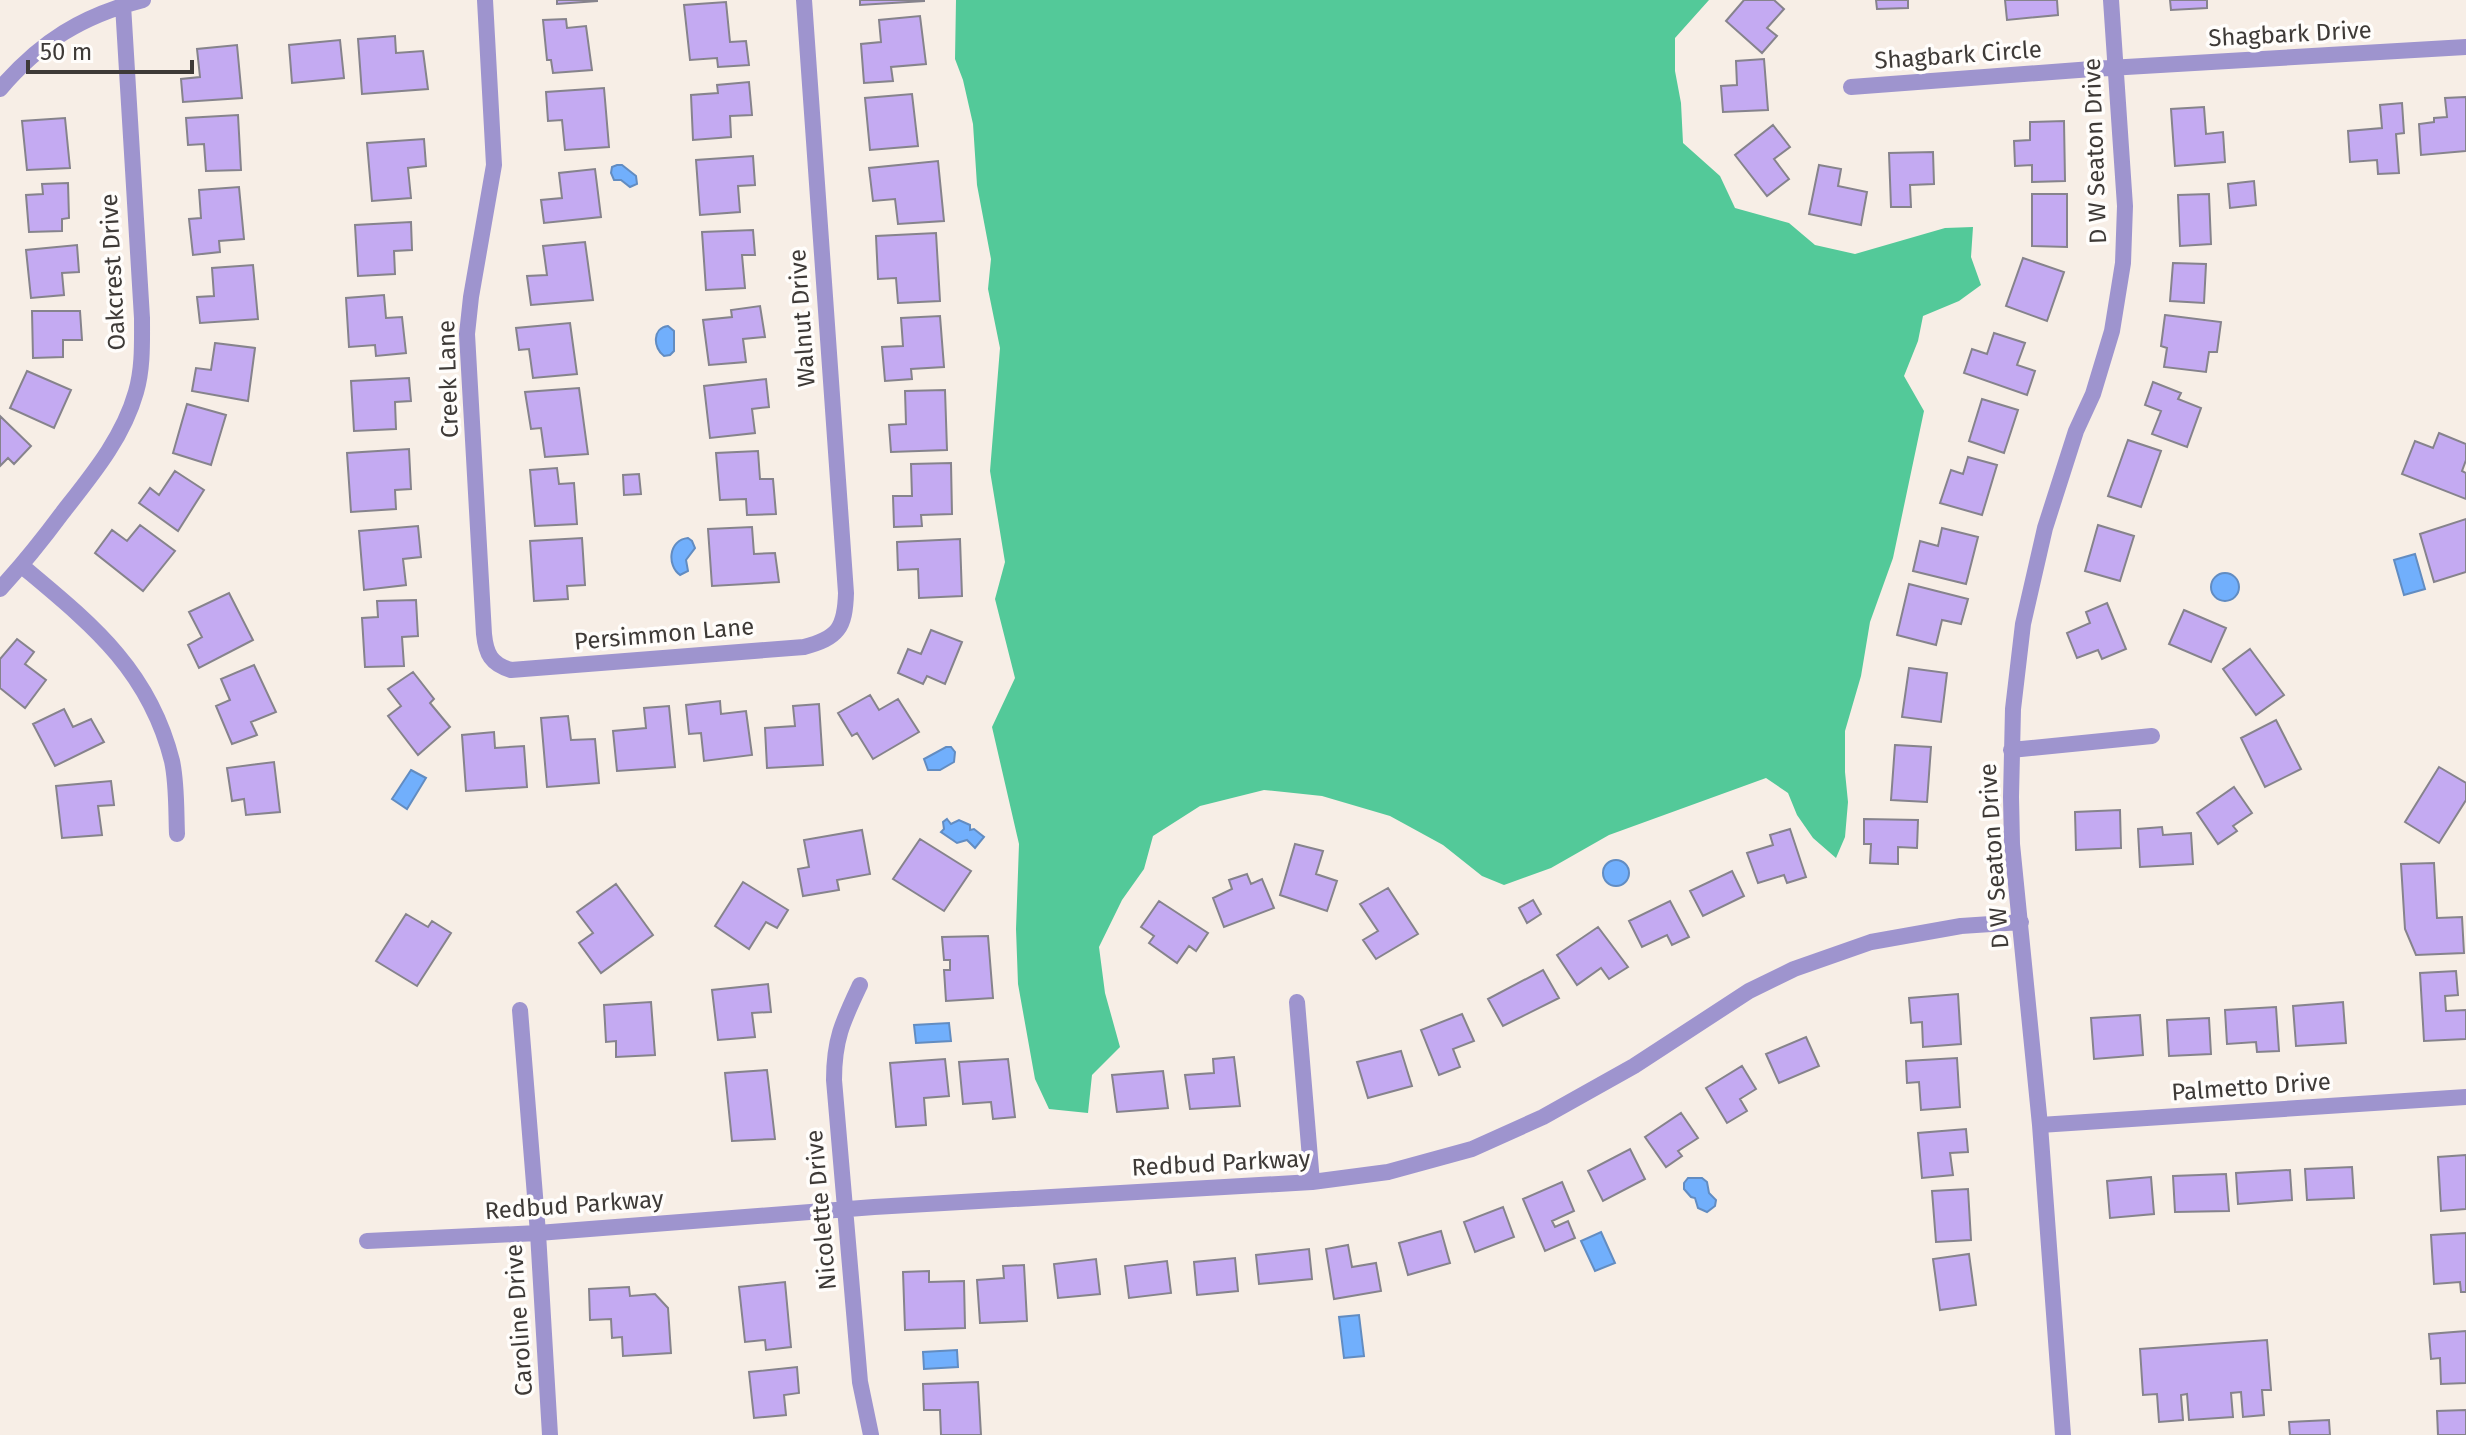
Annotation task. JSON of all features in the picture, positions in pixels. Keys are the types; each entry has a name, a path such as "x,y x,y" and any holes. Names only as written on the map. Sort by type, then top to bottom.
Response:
{"street":[{"path":"0,89 21,63 53,38 92,17 143,0"},
{"name":"Creek Lane","path":"485,0 494,165 467,334 484,634 492,662"},
{"name":"Walnut Drive","path":"804,0 846,593 845,615 838,632"},
{"name":"D W Seaton Drive","path":"2063,1435 2040,1125 2012,844 2011,750 2017,665 2031,585 2056,490 2105,359 2120,292 2125,206 2111,0"},
{"name":"Oakcrest Drive","path":"0,589 22,566 98,468 128,416 136,391 140,369 140,283 123,5"},
{"name":"Shagbark Drive","path":"2116,68 2466,47"},
{"name":"Shagbark Circle","path":"1851,87 2116,68"},
{"path":"22,566 98,632 120,655 140,685 155,715 172,763 177,834"},
{"name":"Persimmon Lane","path":"492,662 511,670 804,647 822,643 838,632"},
{"path":"2011,750 2152,736"},
{"name":"Redbud Parkway","path":"367,1241 538,1233 846,1209 1312,1182 1388,1172 1472,1149 1543,1117 1634,1066 1749,991 1794,969 1871,942 1961,926 2021,922"},
{"name":"Nicolette Drive","path":"860,985 843,1021 834,1050 834,1080 860,1382 871,1435"},
{"path":"1297,1002 1312,1182"},
{"name":"Caroline Drive","path":"520,1010 550,1435"},
{"name":"Palmetto Drive","path":"2040,1125 2466,1097"}],"green space":[{"path":"956,0 1709,0 1675,38 1675,71 1681,103 1683,143 1720,176 1735,208 1789,223 1815,245 1855,254 1945,228 1973,227 1971,257 1981,285 1959,301 1923,316 1918,341 1904,376 1924,411 1893,558 1870,622 1861,676 1845,731 1848,802 1845,837 1836,858 1813,838 1797,815 1788,793 1766,778 1609,835 1551,868 1504,885 1482,876 1443,845 1390,816 1322,796 1264,790 1200,806 1153,836 1144,869 1122,900 1099,947 1105,993 1120,1047 1092,1075 1088,1113 1049,1109 1035,1079 1018,984 1019,844 992,727 1015,678 995,599 1005,562 990,471 1000,348 988,289 991,259 977,185 973,124 955,59"}],"water":[{"path":"622,165 636,176 637,184 630,187 621,180 614,180 612,167"},
{"path":"668,326 674,331 674,351 664,356 656,339 659,330"},
{"path":"688,538 695,548 686,560 688,571 680,575 673,566 673,548 676,543"},
{"path":"2415,554 2425,589 2404,595 2394,560"},
{"path":"2225,573 2235,577 2239,587 2235,597 2225,601 2215,597 2211,587 2215,577"},
{"path":"951,747 955,752 954,762 940,770 928,770 924,759"},
{"path":"411,770 426,778 407,809 392,799"},
{"path":"947,819 951,824 959,820 970,825 970,830 974,829 984,837 975,848 967,840 957,843 941,832"},
{"path":"1616,860 1625,864 1629,873 1625,882 1616,886 1607,882 1603,873 1607,864"},
{"path":"949,1023 951,1041 916,1043 914,1025"},
{"path":"1688,1178 1702,1178 1707,1182 1709,1193 1716,1200 1715,1206 1707,1212 1698,1208 1695,1198 1684,1189"},
{"path":"1601,1232 1615,1263 1595,1271 1581,1241"},
{"path":"1359,1315 1364,1356 1344,1358 1339,1317"},
{"path":"957,1350 958,1367 924,1369 923,1352"}],"building":[{"path":"557,0 597,0 597,1 557,4"},
{"path":"860,0 924,0 924,1 860,5"},
{"path":"1744,0 1774,0 1784,9 1767,28 1777,36 1762,53 1726,21"},
{"path":"1876,0 1908,0 1908,8 1877,9"},
{"path":"2005,0 2057,0 2058,15 2007,20"},
{"path":"2170,0 2207,0 2207,8 2171,10"},
{"path":"726,2 730,42 746,41 749,65 718,67 717,58 690,60 684,5"},
{"path":"920,16 926,64 891,67 893,81 864,83 861,44 881,42 879,20"},
{"path":"566,19 567,28 586,26 592,70 553,73 551,60 547,60 543,20"},
{"path":"395,36 396,53 423,51 428,89 362,94 358,39"},
{"path":"340,40 344,78 292,83 289,45"},
{"path":"237,45 242,98 183,102 181,79 200,77 197,49"},
{"path":"1764,59 1768,110 1723,112 1721,86 1737,85 1736,61"},
{"path":"749,82 752,115 730,116 731,137 693,140 691,95 718,93 717,85"},
{"path":"604,88 609,147 565,150 562,120 548,121 546,92"},
{"path":"912,94 918,146 870,150 865,98"},
{"path":"2466,97 2466,151 2421,155 2419,124 2447,117 2445,98"},
{"path":"2402,103 2404,133 2396,134 2399,173 2378,174 2377,160 2350,162 2348,131 2382,128 2380,105"},
{"path":"2204,107 2206,134 2223,132 2225,162 2175,166 2171,109"},
{"path":"238,115 241,170 206,171 204,144 188,145 186,118"},
{"path":"65,118 70,168 27,170 22,121"},
{"path":"2064,121 2065,181 2032,182 2032,165 2015,166 2014,141 2030,140 2030,122"},
{"path":"1773,125 1790,147 1774,159 1789,179 1767,196 1735,155"},
{"path":"424,139 426,166 408,168 411,198 372,201 367,143"},
{"path":"1933,152 1934,184 1910,185 1911,207 1891,207 1889,153"},
{"path":"753,156 755,185 738,186 740,212 700,215 696,160"},
{"path":"938,161 944,221 898,224 895,199 873,201 869,168"},
{"path":"1819,165 1841,169 1838,186 1867,192 1861,225 1809,214"},
{"path":"595,169 601,217 544,223 541,200 562,198 559,173"},
{"path":"2254,181 2256,205 2230,208 2228,184"},
{"path":"68,183 69,218 62,219 62,231 29,232 26,195 43,194 42,184"},
{"path":"239,187 244,239 219,241 220,252 193,255 189,219 201,218 199,190"},
{"path":"2032,194 2067,194 2067,247 2032,246"},
{"path":"2209,194 2211,244 2180,246 2178,195"},
{"path":"411,222 412,250 394,251 395,274 358,276 355,225"},
{"path":"753,230 755,255 742,255 745,288 706,290 702,232"},
{"path":"936,233 940,301 898,303 896,278 878,279 876,236"},
{"path":"585,242 593,300 531,305 527,276 547,275 543,246"},
{"path":"77,245 79,272 62,273 64,295 31,298 26,250"},
{"path":"2023,258 2064,272 2047,321 2006,306"},
{"path":"2173,263 2206,264 2204,303 2170,301"},
{"path":"253,265 258,319 200,323 197,297 214,296 212,268"},
{"path":"384,295 386,318 402,317 406,353 376,356 375,345 349,347 346,298"},
{"path":"760,306 765,337 743,339 746,362 709,365 703,320 732,317 731,310"},
{"path":"32,311 80,311 82,340 63,340 63,357 33,358"},
{"path":"2165,315 2221,322 2217,352 2209,352 2206,372 2164,367 2167,348 2161,346"},
{"path":"940,316 944,367 911,369 912,379 885,381 882,347 903,346 901,318"},
{"path":"570,323 577,374 533,378 529,349 519,350 516,328"},
{"path":"1994,333 2025,343 2017,365 2035,371 2027,395 1964,373 1972,349 1987,354"},
{"path":"215,343 255,348 248,401 192,391 196,368 211,370"},
{"path":"27,371 71,390 54,428 10,408"},
{"path":"409,378 411,401 395,402 396,429 354,431 351,381"},
{"path":"766,379 769,407 752,409 755,433 710,438 704,386"},
{"path":"2153,382 2181,393 2178,399 2201,408 2187,447 2152,434 2161,411 2145,405"},
{"path":"579,388 588,454 545,457 541,428 531,429 525,392"},
{"path":"945,390 947,450 891,452 889,425 906,424 905,391"},
{"path":"1982,399 2018,410 2004,453 1969,441"},
{"path":"187,404 226,415 211,465 173,453"},
{"path":"0,416 31,446 14,464 8,458 0,466"},
{"path":"2439,433 2466,444 2462,471 2466,473 2466,499 2402,474 2415,441 2433,448"},
{"path":"2128,440 2161,451 2141,507 2108,496"},
{"path":"409,449 411,489 395,490 396,509 351,512 347,453"},
{"path":"758,451 760,479 773,479 776,514 747,515 746,499 720,500 716,453"},
{"path":"1968,457 1997,465 1982,515 1940,503 1951,470 1963,474"},
{"path":"951,463 952,514 921,515 922,526 894,527 893,496 912,496 911,464"},
{"path":"557,468 559,484 574,483 577,524 535,526 530,470"},
{"path":"175,471 204,490 178,531 139,503 150,488 159,495"},
{"path":"639,474 641,494 624,495 623,475"},
{"path":"2466,519 2466,572 2434,582 2420,534"},
{"path":"140,525 175,551 143,591 95,553 112,530 127,541"},
{"path":"2098,525 2134,536 2120,581 2085,571"},
{"path":"418,526 421,557 403,559 406,585 364,590 359,531"},
{"path":"752,527 754,554 775,553 779,582 712,586 708,529"},
{"path":"1942,528 1978,537 1966,584 1913,571 1920,541 1938,546"},
{"path":"582,538 585,585 567,586 568,599 534,601 530,541"},
{"path":"960,539 962,596 919,598 918,569 898,570 897,542"},
{"path":"1909,584 1968,599 1961,624 1942,620 1936,645 1897,635"},
{"path":"229,593 253,640 199,668 188,645 202,637 189,612"},
{"path":"416,600 418,636 402,637 404,666 365,667 362,618 378,617 377,601"},
{"path":"2107,603 2126,649 2102,659 2098,650 2077,658 2067,633 2090,623 2086,612"},
{"path":"2184,610 2226,628 2211,662 2169,644"},
{"path":"931,630 962,642 945,684 927,676 923,684 898,673 908,649 921,654"},
{"path":"17,639 34,652 25,664 46,680 25,708 0,688 0,659"},
{"path":"2250,649 2284,695 2256,715 2223,669"},
{"path":"254,665 276,712 251,722 257,735 232,744 216,706 230,700 221,679"},
{"path":"1909,668 1947,673 1941,722 1902,717"},
{"path":"413,672 434,699 430,703 450,727 418,755 388,716 401,706 388,689"},
{"path":"870,695 879,710 898,699 919,732 873,759 857,733 852,736 838,713"},
{"path":"720,701 721,714 746,711 752,755 704,761 701,733 689,734 686,705"},
{"path":"819,704 823,765 767,768 765,728 795,726 793,706"},
{"path":"669,706 675,767 617,771 613,731 646,728 644,708"},
{"path":"64,709 73,727 91,719 104,742 55,766 33,724"},
{"path":"568,716 571,740 595,739 599,783 547,787 541,718"},
{"path":"2276,720 2301,769 2265,787 2241,738"},
{"path":"494,732 495,748 524,746 527,787 466,791 462,735"},
{"path":"1895,745 1931,747 1927,802 1891,800"},
{"path":"274,762 280,812 246,815 244,799 232,801 227,768"},
{"path":"2439,767 2466,783 2466,800 2439,843 2405,822"},
{"path":"111,781 114,805 98,806 102,835 62,838 56,786"},
{"path":"2234,787 2252,813 2233,826 2237,831 2218,844 2197,813"},
{"path":"2120,810 2121,848 2076,850 2075,812"},
{"path":"1864,819 1918,820 1917,848 1898,847 1898,864 1870,863 1871,844 1864,844"},
{"path":"2162,827 2163,835 2191,833 2193,864 2140,867 2138,829"},
{"path":"1790,829 1806,877 1787,883 1784,875 1758,883 1747,853 1773,845 1770,835"},
{"path":"862,830 870,874 837,880 839,890 803,896 798,869 809,867 804,840"},
{"path":"920,839 971,871 944,911 893,879"},
{"path":"1295,844 1323,851 1316,874 1337,881 1327,911 1280,895"},
{"path":"2434,863 2437,918 2462,917 2464,953 2416,955 2405,929 2401,864"},
{"path":"1732,871 1744,896 1703,916 1690,891"},
{"path":"1247,874 1251,884 1262,879 1274,908 1224,927 1213,898 1232,889 1229,880"},
{"path":"743,882 788,910 777,928 766,922 749,949 715,926"},
{"path":"616,884 653,935 601,973 579,943 593,933 577,912"},
{"path":"1388,888 1418,934 1376,959 1363,940 1378,931 1360,904"},
{"path":"1533,900 1541,914 1527,923 1519,908"},
{"path":"1159,901 1208,933 1196,951 1189,946 1177,963 1149,943 1154,936 1141,927"},
{"path":"1670,901 1689,937 1672,945 1667,935 1642,947 1629,921"},
{"path":"406,914 428,927 432,921 451,933 417,986 376,961"},
{"path":"1598,927 1628,967 1609,979 1601,968 1577,985 1557,955"},
{"path":"988,936 993,998 946,1001 944,970 950,970 950,960 944,960 942,937"},
{"path":"1543,970 1559,998 1503,1026 1488,999"},
{"path":"2456,971 2458,995 2445,996 2446,1011 2466,1010 2466,1039 2424,1041 2420,973"},
{"path":"768,984 771,1012 752,1013 755,1037 718,1040 712,990"},
{"path":"1958,994 1961,1044 1923,1047 1922,1022 1911,1023 1909,998"},
{"path":"651,1002 655,1055 616,1057 616,1041 606,1042 604,1005"},
{"path":"2343,1002 2346,1043 2296,1046 2293,1006"},
{"path":"2276,1007 2279,1051 2257,1052 2256,1042 2227,1044 2225,1010"},
{"path":"1462,1014 1474,1041 1453,1049 1460,1067 1439,1075 1421,1030"},
{"path":"2140,1015 2143,1055 2094,1059 2091,1018"},
{"path":"2209,1018 2211,1054 2169,1056 2167,1020"},
{"path":"1806,1037 1819,1066 1779,1083 1766,1054"},
{"path":"1401,1051 1412,1086 1368,1098 1357,1062"},
{"path":"1234,1057 1240,1106 1190,1109 1185,1075 1214,1073 1213,1059"},
{"path":"1957,1058 1960,1107 1921,1110 1919,1082 1907,1083 1906,1061"},
{"path":"945,1059 949,1096 924,1098 926,1125 896,1127 890,1063"},
{"path":"1008,1059 1015,1117 993,1119 991,1102 963,1104 959,1062"},
{"path":"1742,1066 1756,1089 1740,1099 1747,1111 1727,1123 1706,1088"},
{"path":"767,1070 775,1139 732,1141 725,1073"},
{"path":"1163,1071 1168,1108 1117,1112 1112,1075"},
{"path":"1681,1113 1698,1138 1678,1151 1682,1156 1666,1167 1645,1137"},
{"path":"1966,1129 1968,1152 1950,1153 1953,1175 1922,1178 1918,1133"},
{"path":"1630,1149 1645,1179 1603,1201 1588,1171"},
{"path":"2466,1155 2466,1209 2441,1211 2438,1157"},
{"path":"2352,1167 2354,1198 2307,1200 2305,1169"},
{"path":"2290,1170 2292,1200 2238,1204 2236,1173"},
{"path":"2226,1174 2229,1211 2175,1212 2173,1176"},
{"path":"2151,1177 2154,1214 2110,1218 2107,1181"},
{"path":"1562,1182 1574,1211 1552,1221 1555,1227 1568,1221 1575,1238 1545,1251 1523,1199"},
{"path":"1968,1189 1971,1240 1936,1242 1932,1191"},
{"path":"1503,1207 1514,1237 1475,1252 1464,1222"},
{"path":"1441,1231 1450,1263 1408,1275 1399,1243"},
{"path":"2466,1233 2466,1292 2461,1292 2460,1282 2434,1284 2431,1235"},
{"path":"1348,1245 1352,1267 1376,1263 1381,1291 1334,1299 1326,1249"},
{"path":"1309,1249 1312,1279 1259,1284 1256,1255"},
{"path":"1969,1254 1976,1305 1940,1310 1933,1259"},
{"path":"1235,1258 1238,1291 1197,1295 1194,1262"},
{"path":"1096,1259 1100,1294 1058,1298 1054,1264"},
{"path":"1167,1261 1171,1293 1129,1298 1125,1266"},
{"path":"1024,1265 1027,1321 980,1323 977,1280 1004,1278 1003,1266"},
{"path":"929,1271 929,1282 964,1281 965,1328 905,1330 903,1272"},
{"path":"785,1282 791,1347 766,1350 765,1340 745,1342 739,1287"},
{"path":"629,1287 630,1296 655,1294 668,1308 671,1353 623,1356 622,1337 612,1338 611,1319 590,1320 589,1289"},
{"path":"2466,1331 2466,1383 2441,1384 2440,1358 2431,1359 2429,1334"},
{"path":"2267,1340 2271,1390 2262,1390 2264,1415 2243,1417 2241,1392 2231,1393 2233,1417 2189,1420 2187,1394 2181,1395 2183,1420 2159,1422 2157,1394 2143,1395 2140,1349"},
{"path":"797,1367 799,1393 784,1395 786,1415 754,1418 749,1372"},
{"path":"978,1382 981,1435 941,1435 940,1410 924,1410 923,1384"},
{"path":"2466,1410 2466,1435 2438,1435 2437,1411"},
{"path":"2329,1420 2330,1435 2290,1435 2289,1422"}]}
